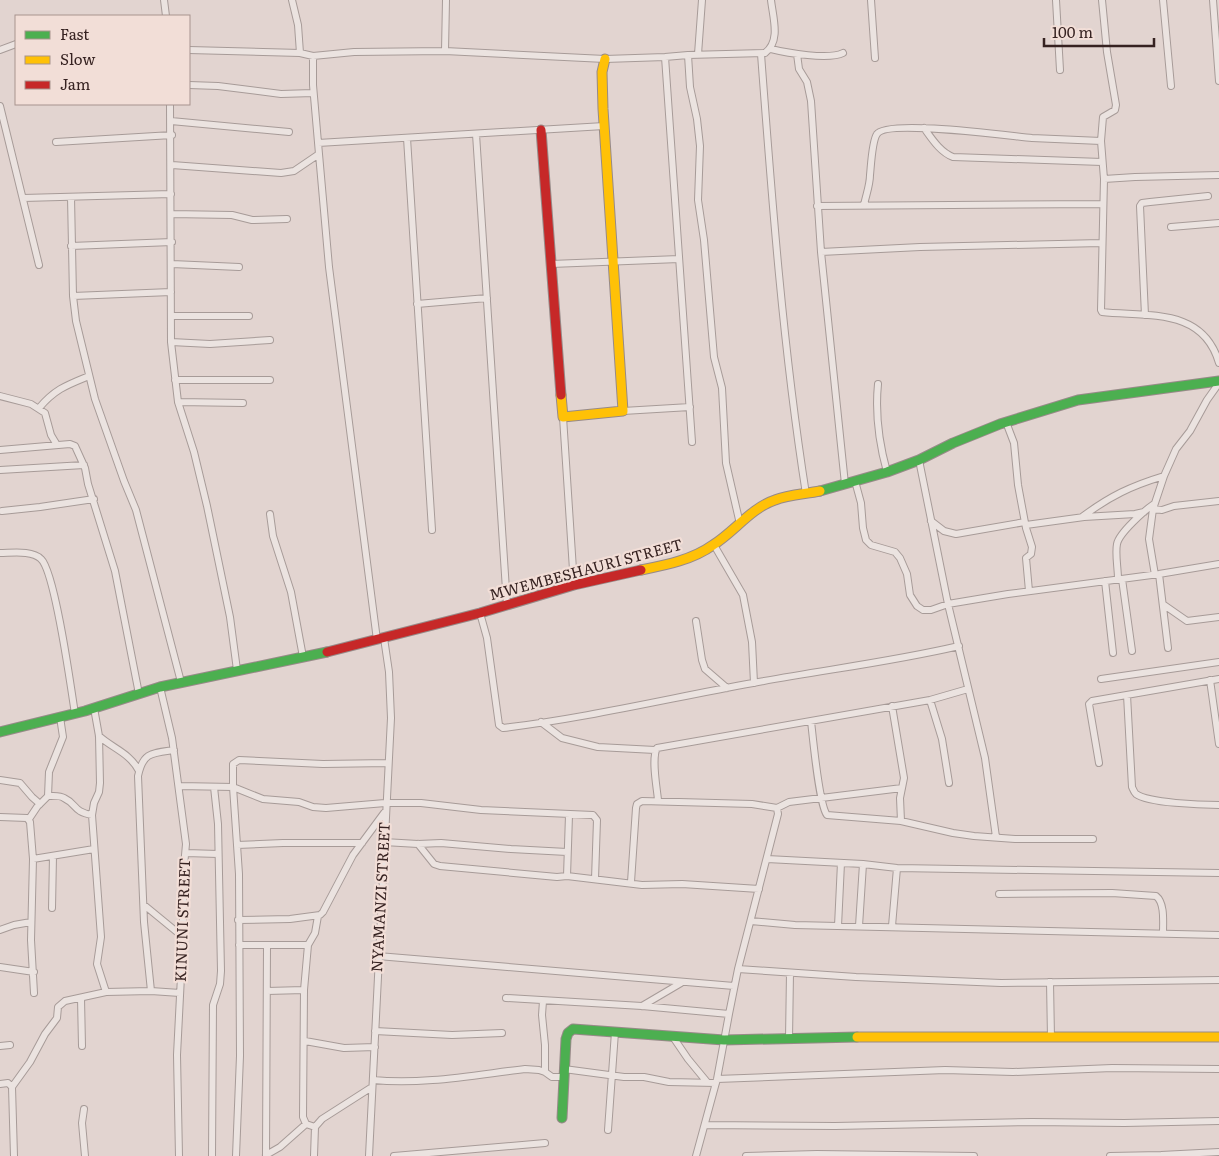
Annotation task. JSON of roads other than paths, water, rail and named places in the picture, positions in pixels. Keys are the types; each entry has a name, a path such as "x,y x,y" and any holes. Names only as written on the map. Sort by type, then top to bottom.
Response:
{"street":[{"path":"164,0 166,15"},
{"path":"292,0 298,25 300,53"},
{"path":"445,51 446,0"},
{"path":"698,54 702,0"},
{"path":"190,50 300,53 313,56 354,52 445,51 605,59 698,54 765,54 775,42 771,0"},
{"path":"871,0 875,58"},
{"path":"1056,0 1060,70"},
{"path":"1102,0 1107,52 1116,105 1115,110 1103,117 1101,141 1104,179 1101,243 1101,310 1102,312 1121,314 1167,316 1183,322 1204,334 1212,343 1219,363"},
{"path":"1163,0 1172,86"},
{"path":"1213,0 1219,81"},
{"path":"0,50 15,44"},
{"path":"771,49 797,54 834,55 843,53"},
{"path":"761,54 784,327 794,416 806,494"},
{"path":"797,54 799,69 807,82 810,96 821,252 845,484"},
{"path":"688,55 690,87 697,119 700,146 698,200 704,240 714,357 722,388 726,463 740,524"},
{"name":"NYAMANZI STREET","path":"313,56 313,93 329,267 381,639 389,672 391,699 369,1156"},
{"path":"665,57 692,442"},
{"path":"605,59 602,72 604,126 623,411"},
{"path":"190,85 218,86 281,94 313,93"},
{"path":"170,105 172,135 171,342 175,380 178,402 194,452 207,506 230,617 237,670"},
{"path":"0,106 39,265"},
{"path":"171,121 289,132"},
{"path":"318,143 604,126"},
{"path":"864,205 877,134 881,130 888,128 944,128 1032,138 1101,141"},
{"path":"924,128 934,142 948,155 953,157 1102,162"},
{"path":"541,130 574,585"},
{"path":"476,134 507,604"},
{"path":"56,142 172,135"},
{"path":"407,138 432,530"},
{"path":"172,165 281,173 294,171 319,154"},
{"path":"1104,179 1219,175"},
{"path":"23,198 171,194"},
{"path":"1145,315 1140,206 1142,203 1208,196"},
{"path":"70,197 73,296 76,321 95,399 136,510 181,682"},
{"path":"817,206 1103,204"},
{"path":"171,214 232,215 252,220 287,219"},
{"path":"1171,227 1219,223"},
{"path":"71,246 172,242"},
{"path":"821,252 920,247 1101,243"},
{"path":"551,264 679,259"},
{"path":"172,264 239,267"},
{"path":"73,296 171,292"},
{"path":"417,304 487,298"},
{"path":"171,316 249,316"},
{"path":"171,342 210,344 270,340"},
{"path":"39,408 50,395 89,376"},
{"path":"175,380 270,380"},
{"path":"1168,648 1164,605 1149,539 1154,507 1176,448 1194,425 1219,382"},
{"name":"MWEMBESHAURI STREET","path":"0,732 75,714 160,687 333,651 480,613 574,585 671,564 702,552 714,545 754,512 774,500 806,494 887,472 1006,422 1078,400 1188,384 1219,382"},
{"path":"878,384 876,412 887,472"},
{"path":"0,396 39,408 45,413 51,435 57,445"},
{"path":"178,402 243,403"},
{"path":"563,417 690,406"},
{"path":"1006,422 1014,443 1018,485 1032,547 1031,554 1026,558 1029,591"},
{"path":"0,450 73,445 84,465 116,571 139,694"},
{"path":"919,460 948,604 985,758 996,838"},
{"path":"0,470 84,465"},
{"path":"1081,518 1118,493 1164,476"},
{"path":"855,481 861,503 866,540 871,545 895,552 900,558 907,574 910,595 917,606 923,610 1029,591 1219,564"},
{"path":"2,511 40,508 94,499"},
{"path":"931,521 944,531 956,534 1026,524 1135,514 1154,507 1162,510 1174,506 1219,501"},
{"path":"1132,651 1116,545 1119,538 1144,512"},
{"path":"270,514 273,536 291,592 303,657"},
{"path":"714,545 743,595 752,642 754,683"},
{"path":"0,553 35,554 45,563 53,586 75,714"},
{"path":"1105,581 1113,654"},
{"path":"1164,605 1186,621 1219,617"},
{"path":"480,613 487,638 499,725 503,728 556,721 754,683 908,658 959,646"},
{"path":"696,621 705,669 727,688"},
{"path":"1101,679 1219,662"},
{"path":"1099,763 1089,704 1092,701 1219,678"},
{"path":"1210,680 1219,744"},
{"name":"KINUNI STREET","path":"160,687 174,750 186,853 183,877 184,937 177,1082 179,1156"},
{"path":"541,722 562,738 598,747 655,750 657,748 930,700 968,690"},
{"path":"1127,695 1132,787 1136,794 1152,799 1219,805"},
{"path":"930,700 942,739 949,783"},
{"path":"892,706 904,778 900,821"},
{"path":"94,708 99,736 99,792 94,803 92,815 101,937 97,964 106,992"},
{"path":"34,993 31,922 33,858 29,819 48,796 49,772 62,737 60,717"},
{"path":"811,721 822,799 827,815 900,821 954,833 996,838 1093,839"},
{"path":"99,736 129,756 135,762 139,771"},
{"path":"151,991 144,922 138,776 144,757 148,754 174,750"},
{"path":"655,750 658,800"},
{"path":"236,1156 239,1090 239,874 233,764 239,760 323,764 388,763"},
{"path":"0,780 20,783 40,804"},
{"path":"179,786 233,787 263,799 299,802 320,808 385,803 421,803 481,810 596,817 595,879"},
{"path":"212,1156 213,1005 220,984 221,971 218,824 214,787"},
{"path":"631,882 637,804 642,801 752,804 777,808 789,802 902,788"},
{"path":"48,796 66,798 81,814 92,815"},
{"path":"696,1156 717,1081 734,986 778,814 777,808"},
{"path":"238,920 290,919 318,916 323,912 353,855 385,811"},
{"path":"567,876 569,815"},
{"path":"0,817 29,819"},
{"path":"384,842 441,843 567,852"},
{"path":"237,845 362,843"},
{"path":"418,844 434,864 440,866 654,885 682,884 759,889"},
{"path":"33,858 94,849"},
{"path":"186,853 218,854"},
{"path":"52,908 53,856"},
{"path":"767,859 863,864 897,868 1219,873"},
{"path":"838,926 841,863"},
{"path":"859,926 863,864"},
{"path":"892,926 897,868"},
{"path":"999,894 1112,893 1156,896 1161,906 1163,933"},
{"path":"144,905 184,937"},
{"path":"306,1124 304,1117 304,990 308,945 315,934 318,916"},
{"path":"752,921 838,926 1219,935"},
{"path":"0,930 31,922"},
{"path":"239,945 308,945"},
{"path":"267,946 266,1155 280,1147 306,1124"},
{"path":"378,956 734,986"},
{"path":"0,968 34,972"},
{"path":"738,969 972,982 1219,980"},
{"path":"789,1039 790,973"},
{"path":"1050,982 1051,1038"},
{"path":"642,1006 681,983"},
{"path":"266,991 304,990"},
{"path":"14,1156 12,1087 57,1018 58,1007 65,1001 106,992 151,991 180,993"},
{"path":"81,998 82,1046"},
{"path":"506,998 642,1006 728,1014"},
{"path":"543,1001 545,1072"},
{"path":"562,1118 567,1035 573,1029 724,1040 879,1036 1219,1037"},
{"path":"375,1031 452,1035 502,1033"},
{"path":"608,1130 615,1032"},
{"path":"673,1037 707,1082"},
{"path":"305,1041 344,1048 374,1046"},
{"path":"0,1046 10,1045"},
{"path":"314,1156 315,1127 322,1118 372,1084 398,1081 477,1076 525,1069 539,1070 552,1077 564,1073 644,1077 669,1082 707,1082 945,1070 1013,1072 1112,1068 1219,1069"},
{"path":"0,1084 8,1083 12,1087"},
{"path":"84,1109 82,1124 85,1156"},
{"path":"705,1125 835,1126 1219,1121"},
{"path":"306,1124 315,1127"},
{"path":"394,1156 545,1143"},
{"path":"1110,1156 1219,1152"},
{"path":"746,1156 776,1154 974,1156"}]}
